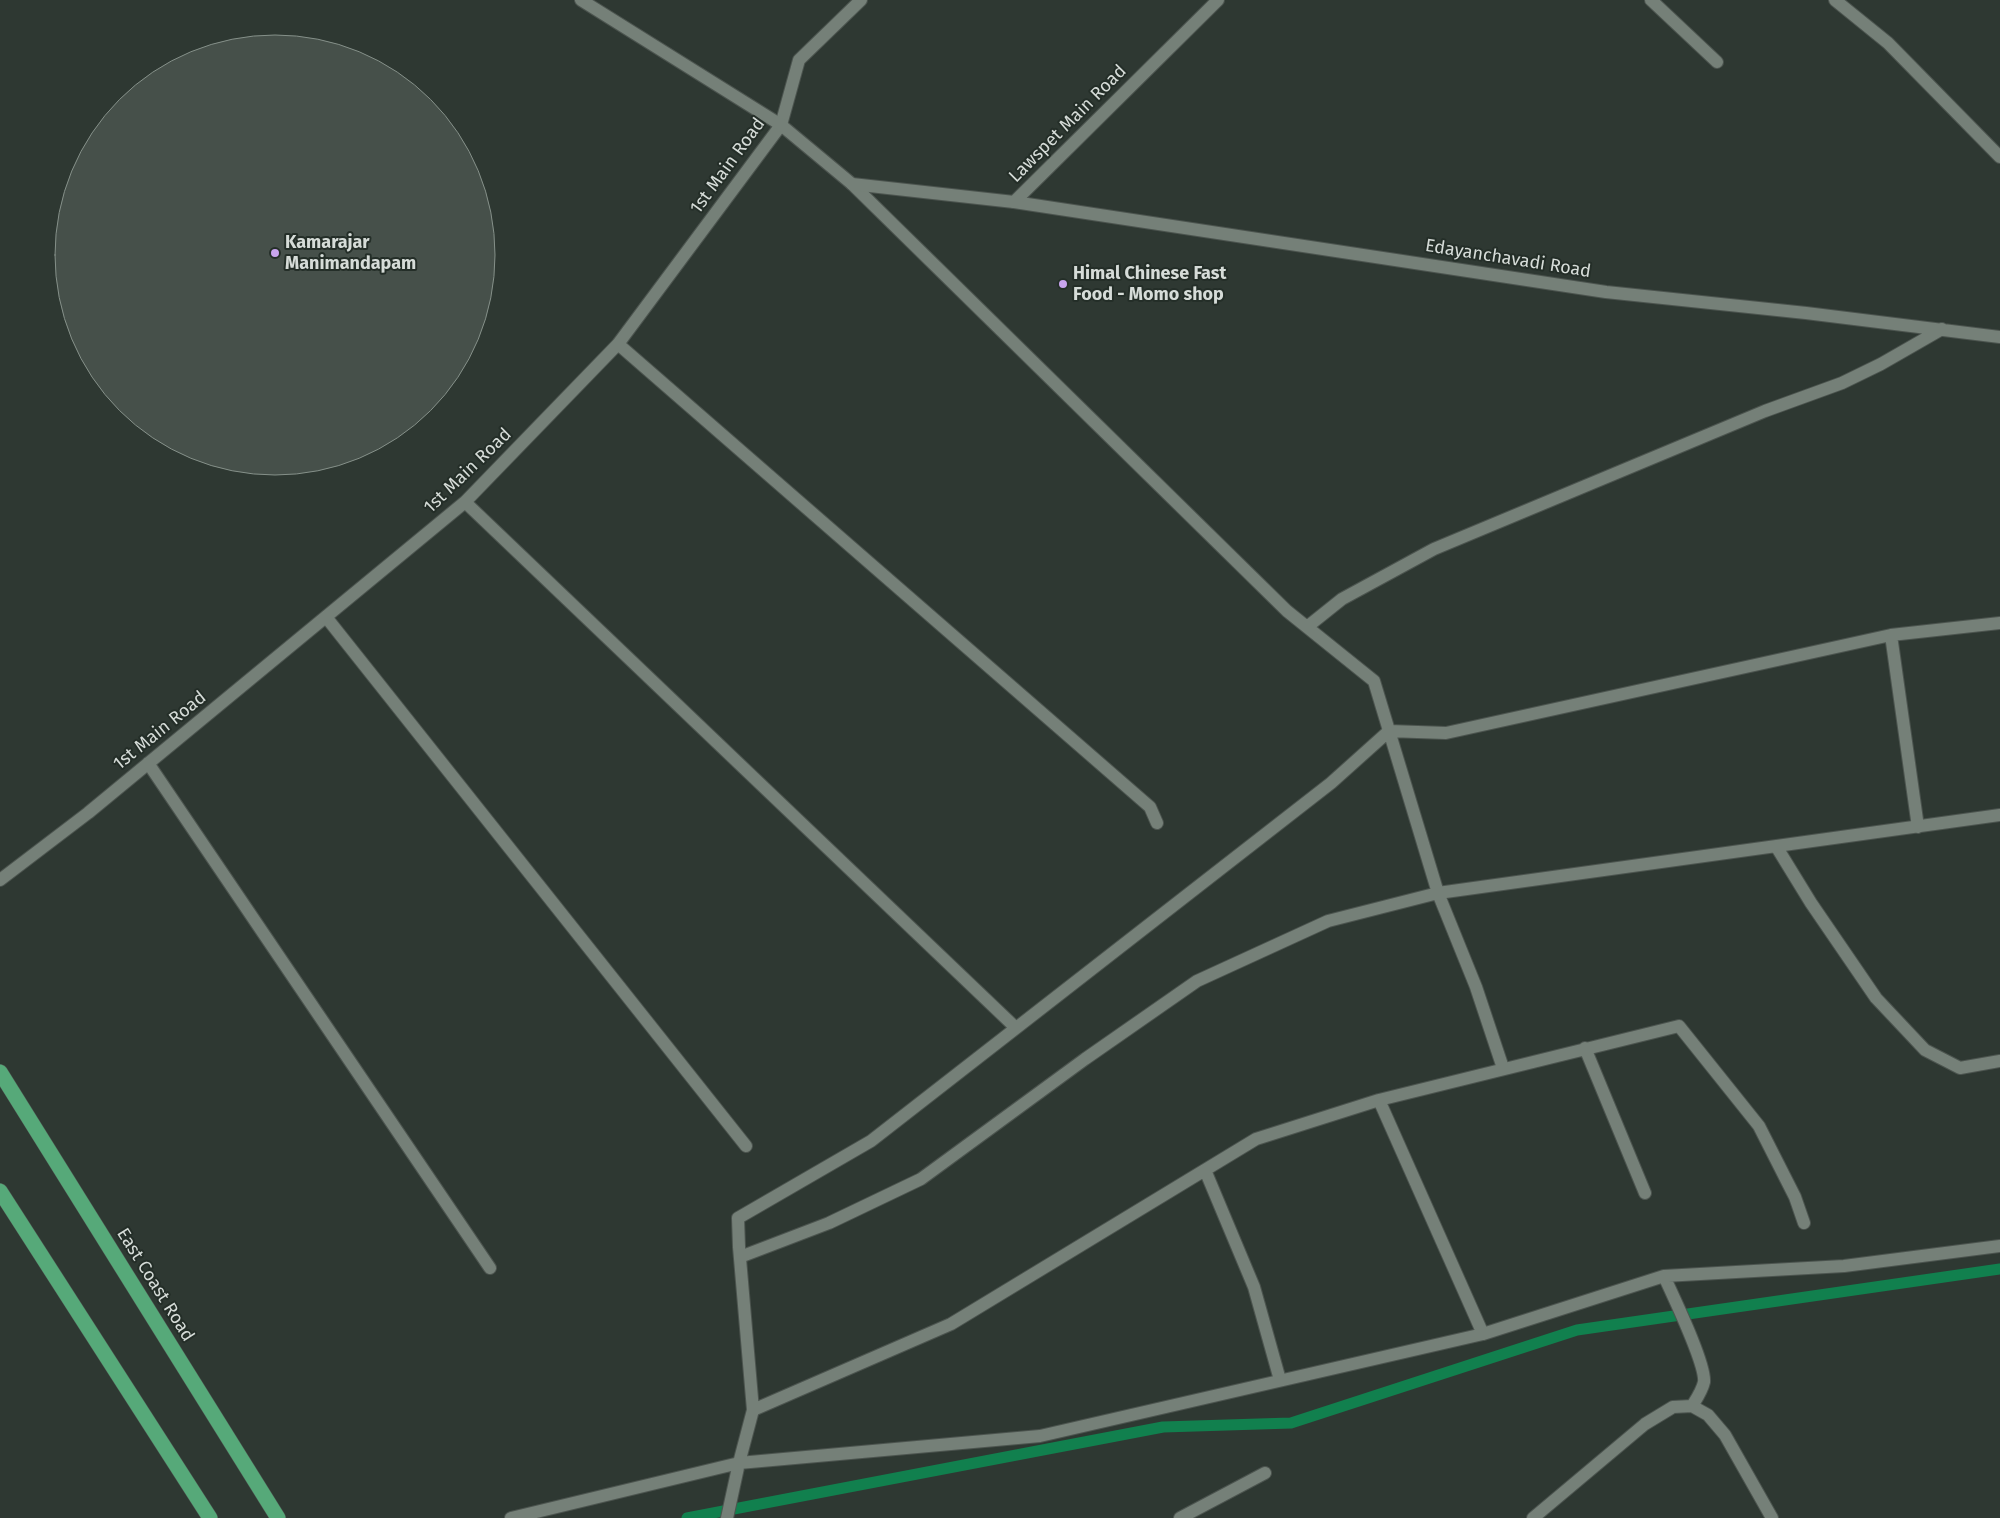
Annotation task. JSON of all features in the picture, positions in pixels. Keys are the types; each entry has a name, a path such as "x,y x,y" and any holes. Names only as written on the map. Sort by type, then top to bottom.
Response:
{"highway":[{"name":"East Coast Road","path":"0,1072 278,1518"},
{"path":"0,1191 210,1518"}],"street":[{"path":"581,0 781,125 852,184 1287,611 1374,681 1438,893 1476,987 1502,1068"},
{"name":"1st Main Road","path":"0,880 88,813 465,502 618,344 781,125 800,60 860,0"},
{"name":"Lawspet Main Road","path":"852,184 1014,202 1218,0"},
{"path":"1651,0 1717,62"},
{"path":"1835,0 1888,43 2000,157"},
{"name":"Edayanchavadi Road","path":"1014,202 1606,292 2000,336"},
{"path":"1307,628 1342,599 1434,549 1765,411 1842,383 1882,364 1942,329"},
{"path":"618,344 1150,807 1157,823"},
{"path":"465,502 1016,1028"},
{"path":"326,617 746,1146"},
{"path":"728,1518 739,1463 753,1410 738,1218 870,1141 1331,783 1389,731 1446,733 1891,635 2000,623"},
{"path":"1891,635 1918,827"},
{"path":"148,763 490,1268"},
{"path":"740,1257 830,1223 921,1179 1196,980 1328,920 1438,893 2000,815"},
{"path":"1776,846 1811,903 1876,998 1925,1050 1960,1068 2000,1061"},
{"path":"753,1410 951,1324 1256,1138 1379,1100 1502,1068 1679,1026 1759,1126 1795,1197 1804,1223"},
{"path":"1585,1048 1645,1193"},
{"path":"1379,1100 1483,1334"},
{"path":"1204,1170 1254,1287 1280,1380"},
{"path":"511,1518 739,1463 1040,1436 1483,1334 1664,1276 1844,1266 2000,1246"},
{"path":"1664,1276 1697,1353 1704,1380 1701,1392 1692,1406"},
{"path":"1532,1518 1645,1424 1673,1407 1692,1406 1708,1416 1725,1435 1766,1515"},
{"path":"1180,1518 1265,1472"}],"building":[{"name":"Kamarajar Manimandapam","path":"275,35 318,39 359,51 397,72 431,99 458,133 479,171 491,212 495,255 491,298 479,339 458,377 431,411 397,438 359,459 318,471 275,475 232,471 191,459 153,438 119,411 92,377 71,339 59,298 55,255 59,212 71,171 92,133 119,99 153,72 191,51 232,39"}],"waterway":[{"path":"687,1518 1163,1427 1291,1423 1577,1330 2000,1269"}],"place":[{"name":"Kamarajar Manimandapam","path":"275,253"},
{"name":"Himal Chinese Fast Food - Momo shop","path":"1063,284"}]}
